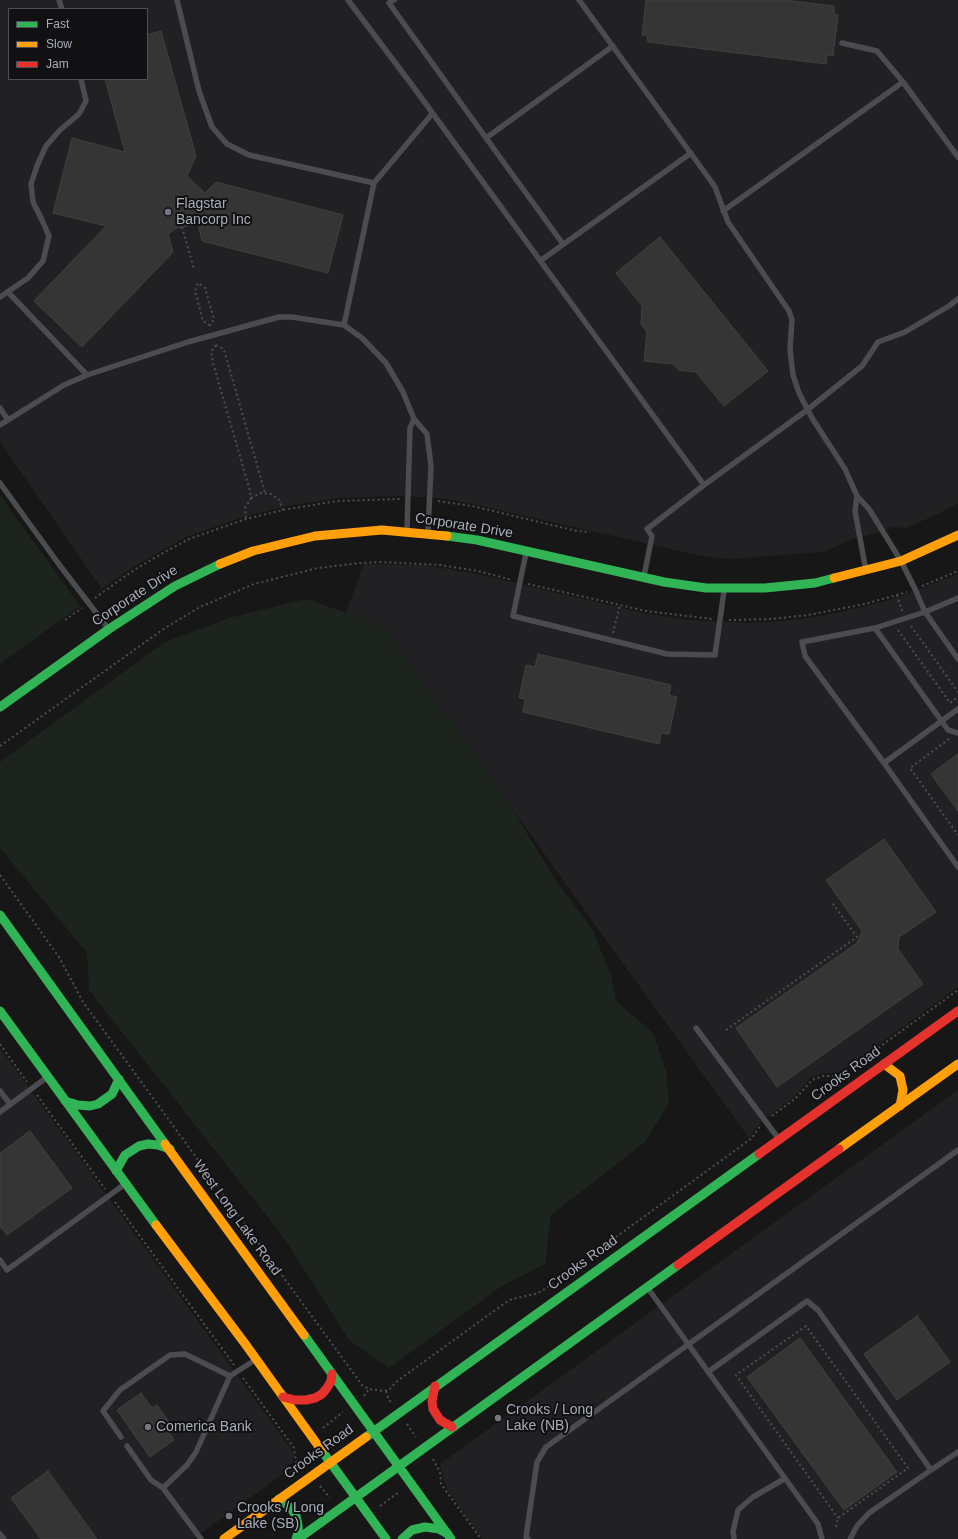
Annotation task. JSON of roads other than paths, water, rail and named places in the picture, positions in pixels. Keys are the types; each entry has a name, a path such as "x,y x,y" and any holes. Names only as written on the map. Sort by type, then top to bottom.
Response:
{"main road":[{"name":"Corporate Drive","path":"0,707 109,629 175,586 214,566 253,551 294,540 338,533 375,530 428,532 477,540 644,579 684,585 724,588 765,588 840,578 866,572 901,561 958,535"},
{"name":"West Long Lake Road","path":"0,915 449,1537"},
{"path":"0,1011 116,1171 256,1359 386,1539"},
{"name":"Crooks Road","path":"224,1539 958,1011"},
{"path":"884,1064 890,1066 900,1076 903,1090 900,1106"},
{"path":"297,1539 958,1064"},
{"path":"65,1101 78,1105 90,1106 98,1104 112,1094 119,1079"},
{"path":"116,1171 125,1155 139,1146 148,1144 158,1145 170,1149"},
{"path":"283,1397 295,1400 315,1398 322,1394 327,1388 331,1381 332,1374"},
{"path":"435,1386 432,1400 433,1409 440,1420 452,1427"},
{"path":"279,1499 291,1508 296,1516 298,1525 297,1539"},
{"path":"402,1539 412,1530 425,1527 439,1529 449,1537"}],"lane":[{"path":"177,0 199,91 212,127 227,144 249,155 374,183"},
{"path":"348,0 704,485"},
{"path":"394,0 389,3 563,244"},
{"path":"579,0 715,187 728,222 789,311 792,320 790,349 793,375 808,410 845,469 857,496 869,508 901,561 925,612 958,659"},
{"path":"842,43 877,51 903,82 958,157"},
{"path":"486,138 613,46"},
{"path":"0,297 28,278 43,261 49,236 33,202 31,184 46,146 60,130 79,114 86,101 80,80"},
{"path":"723,211 903,82"},
{"path":"344,325 374,183 432,114"},
{"path":"540,261 691,153"},
{"path":"8,292 87,375"},
{"path":"644,579 652,536 647,529 704,485 808,410 862,366 878,342 905,332 958,299"},
{"path":"0,425 64,385 87,375 175,346 279,317 292,317 344,325 362,338 386,363 403,392 414,419 427,434 430,451 428,532"},
{"path":"0,408 8,420"},
{"path":"407,531 410,428 414,419"},
{"path":"0,483 58,563 109,629"},
{"path":"857,496 855,511 866,572"},
{"path":"527,551 513,616 667,654 715,655 724,588"},
{"path":"958,598 925,612 875,628 802,642 805,656 958,866"},
{"path":"875,628 948,730 958,733"},
{"path":"884,763 958,709"},
{"path":"696,1028 780,1140"},
{"path":"0,1112 48,1076"},
{"path":"0,1091 10,1104"},
{"path":"528,1539 526,1536 537,1462 546,1447 958,1150"},
{"path":"0,1260 7,1270 126,1184"},
{"path":"646,1287 818,1524 822,1539"},
{"path":"708,1372 807,1302 818,1310 931,1470"},
{"path":"121,1437 103,1411 120,1390 170,1355 185,1354 230,1376"},
{"path":"163,1488 187,1465 196,1452 230,1376 256,1359"},
{"path":"127,1446 151,1480 163,1488 201,1539"},
{"path":"850,1539 857,1526 869,1514 958,1452"},
{"path":"734,1539 733,1532 738,1510 752,1497 784,1479"},
{"path":"0,1534 4,1539"}],"place":[{"name":"Flagstar Bancorp Inc","path":"168,212"},
{"name":"Crooks / Long Lake (NB)","path":"498,1418"},
{"name":"Comerica Bank","path":"148,1427"},
{"name":"Crooks / Long Lake (SB)","path":"229,1516"}]}
